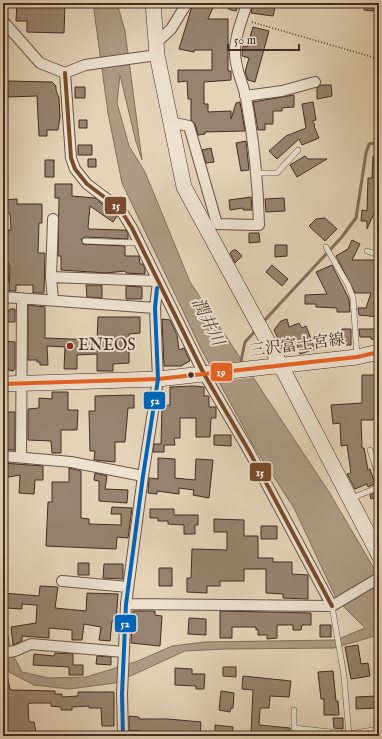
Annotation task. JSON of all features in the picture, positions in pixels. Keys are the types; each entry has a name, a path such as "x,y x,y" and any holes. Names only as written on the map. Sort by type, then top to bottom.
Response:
{"street":[{"path":"153,3 153,52 184,186 259,327 276,366 379,555"},
{"path":"3,21 40,63 65,73 85,65 153,52 171,29 187,3"},
{"path":"170,122 189,126 217,224 259,225 258,173 245,96 238,75 235,51 247,3"},
{"path":"65,73 69,151 73,164 87,184 120,208 141,243 158,281 332,606"},
{"path":"245,96 282,91 315,82"},
{"path":"207,231 214,215"},
{"path":"53,219 51,277 53,300"},
{"path":"3,268 3,282"},
{"path":"51,277 158,281"},
{"path":"123,736 126,604 158,379 155,308 158,281"},
{"path":"3,297 53,300 90,305 155,308"},
{"path":"21,456 22,299"},
{"name":"三沢富士宮線","path":"3,384 158,379 357,357 379,352"},
{"path":"3,456 21,456 97,466 143,476"},
{"path":"126,604 332,606 379,578"},
{"path":"62,581 128,587"},
{"path":"3,653 15,651 31,644 124,656"}],"lane":[{"path":"258,173 277,173 298,150"},
{"path":"85,241 141,243"},
{"path":"326,247 339,268 353,298 357,357"},
{"path":"368,251 379,255"},
{"path":"370,450 379,477"},
{"path":"349,499 379,487"},
{"path":"332,606 344,676 349,735"},
{"path":"294,710 294,728 349,735 379,729"}],"path":[{"path":"242,19 379,60"}],"water":[{"name":"潤井川","path":"93,3 117,3 125,31 142,160 136,142 120,75 117,103 129,146 145,172 190,282 329,492 379,577 379,639 375,636 334,648 185,651 115,683 69,689 34,685 9,672 3,652 3,612 11,651 22,672 49,678 86,677 138,661 172,646 205,642 336,640 365,628 337,600 294,508 255,448 201,349 122,183 108,113"}],"pier":[{"path":"245,361 256,377 216,382 207,365"}],"building":[{"path":"17,3 65,3 64,33 27,32 27,21 16,21"},
{"path":"193,3 215,3 208,19 228,19 228,71 231,71 231,80 204,82 204,104 208,104 208,112 231,111 231,119 236,103 240,102 245,131 205,132 205,134 198,135 195,124 191,120 191,99 188,99 187,81 178,82 178,70 212,70 212,50 194,50 194,52 179,49"},
{"path":"218,3 240,3 236,11"},
{"path":"253,3 276,3 273,16 251,13"},
{"path":"364,3 374,3 373,11 364,10"},
{"path":"253,27 269,31 255,82 248,80 245,72 249,58 242,56 243,46 247,47"},
{"path":"7,81 52,82 56,86 59,98 60,117 58,130 47,130 47,136 39,136 37,96 8,97"},
{"path":"321,85 331,85 332,96 317,99 317,88"},
{"path":"75,87 85,87 85,98 75,98"},
{"path":"294,95 294,107 282,108 282,111 273,111 273,124 265,124 265,130 258,130 253,102"},
{"path":"313,102 316,120 312,121 315,125 314,126 319,138 302,145 299,139 277,159 269,151 286,136 306,128 302,104"},
{"path":"79,120 87,120 87,128 79,128"},
{"path":"246,141 249,170 241,171 236,143"},
{"path":"78,145 92,145 92,155 78,155"},
{"path":"211,148 214,162 206,163 202,150"},
{"path":"305,156 308,159 327,159 297,177 290,165"},
{"path":"373,156 379,156 379,202 367,229 367,221 361,221 362,210 367,211 368,178 372,178"},
{"path":"88,159 96,159 96,167 88,167"},
{"path":"45,160 54,160 54,177 45,177"},
{"path":"55,184 72,184 72,196 95,198 117,216 113,222 90,206 89,229 126,230 128,234 128,239 85,237 81,239 83,244 125,246 125,256 139,256 140,264 143,264 145,269 145,274 126,273 125,271 106,273 61,270 61,256 58,256 59,198 55,198"},
{"path":"251,197 252,210 243,210 243,208 230,210 229,200"},
{"path":"284,198 285,211 266,212 265,199"},
{"path":"17,199 17,204 42,204 42,223 39,223 38,253 45,253 44,293 33,293 33,285 16,285 16,291 9,291 10,268 8,262 6,262 7,234 8,230 11,230 10,213 3,213 3,200"},
{"path":"325,218 337,229 325,241 309,226 316,219"},
{"path":"249,233 259,233 260,242 249,243"},
{"path":"352,240 360,244 352,260 379,260 379,317 359,315 358,308 366,308 371,293 355,293 336,256 348,249"},
{"path":"275,245 287,245 287,256 275,257"},
{"path":"233,250 236,250 242,256 235,263 230,253"},
{"path":"272,265 288,279 282,286 266,272"},
{"path":"332,265 349,299 350,312 337,312 337,308 316,307 316,304 305,304 305,295 327,294 316,272"},
{"path":"86,285 102,285 102,298 87,297"},
{"path":"126,286 142,287 142,299 126,299"},
{"path":"28,305 45,307 45,338 97,340 98,317 140,317 140,333 129,334 129,363 113,364 113,371 97,371 97,354 77,355 77,369 64,369 65,347 47,346 48,365 40,365 40,362 37,362 37,360 28,360"},
{"path":"10,309 15,309 15,322 5,322 5,311 10,311"},
{"path":"162,319 170,320 177,335 179,350 184,348 190,361 181,366 164,366"},
{"path":"287,319 289,327 299,323 302,328 306,326 315,349 300,354 297,344 283,350 274,330 281,321"},
{"path":"342,329 351,329 351,345 342,345"},
{"path":"359,329 379,329 379,340 371,339 371,337 360,337"},
{"path":"3,341 15,342 15,369 13,371 3,369"},
{"path":"362,375 379,375 379,407 375,407 375,418 373,418 373,420 361,420 362,448 364,448 368,470 370,469 375,484 368,487 367,484 355,489 347,474 351,473 347,445 341,446 340,423 333,424 331,405 362,403"},
{"path":"170,387 204,387 204,396 209,396 209,407 216,407 216,418 211,418 210,437 196,437 196,418 180,418 180,438 174,438 175,445 164,445 164,452 153,452 154,444 161,444 162,406 170,405"},
{"path":"52,392 68,392 68,410 78,410 77,430 61,430 61,453 52,453 51,441 28,440 28,409 39,408 39,398 52,399"},
{"path":"134,395 134,408 128,408 125,442 115,442 115,462 94,460 95,451 90,451 89,411 95,411 95,396"},
{"path":"3,412 15,412 15,450 3,450"},
{"path":"214,435 231,435 231,446 214,445"},
{"path":"158,458 175,459 175,478 195,480 196,459 213,460 209,498 193,495 194,490 179,488 179,494 157,491 157,494 148,493 149,478 158,479"},
{"path":"3,463 43,466 43,480 35,480 34,494 19,493 20,475 3,478"},
{"path":"69,468 81,471 81,518 89,519 89,524 121,525 121,514 111,514 112,507 132,508 128,538 117,537 116,549 46,546 48,502 52,502 52,482 69,482"},
{"path":"95,473 107,476 105,489 128,490 127,503 99,501 99,481 94,480"},
{"path":"379,491 379,504 373,498 371,499 370,495"},
{"path":"150,509 174,509 174,515 198,515 198,525 195,525 195,534 184,534 184,525 168,524 168,521 158,521 158,518 150,518"},
{"path":"214,519 244,520 244,536 258,536 258,558 273,558 273,562 292,562 292,574 308,575 308,599 283,598 283,594 266,593 266,569 244,569 244,581 220,581 220,586 207,586 207,593 187,592 187,578 191,578 192,549 227,550 227,532 214,532"},
{"path":"261,526 277,526 277,539 261,539"},
{"path":"78,563 89,563 89,575 78,575"},
{"path":"104,564 123,564 123,579 103,578"},
{"path":"159,568 172,568 172,586 159,586"},
{"path":"40,586 58,587 55,608 86,611 87,593 118,594 116,622 112,621 110,641 99,640 101,627 84,624 82,640 72,640 72,630 49,628 49,638 22,636 22,641 13,645 11,627 36,623 37,605 22,604 22,609 7,608 7,602 3,601 3,593 39,596"},
{"path":"133,611 155,611 155,615 162,616 160,646 131,643"},
{"path":"220,611 311,613 311,625 302,625 301,630 293,630 293,625 277,625 277,638 267,639 267,635 258,635 258,629 256,630 256,627 232,627 232,638 220,638"},
{"path":"189,618 206,619 206,635 188,634"},
{"path":"320,625 331,625 331,637 320,637"},
{"path":"358,645 361,664 368,663 370,676 351,679 345,647"},
{"path":"55,653 73,654 73,665 83,665 83,675 69,675 69,667 33,665 34,654 54,656"},
{"path":"97,656 111,657 111,665 96,664"},
{"path":"223,667 236,667 236,677 223,676"},
{"path":"175,668 192,669 192,674 205,674 204,689 196,689 196,686 175,685"},
{"path":"6,671 10,689 12,690 55,691 55,694 62,694 62,697 78,696 78,692 114,692 114,726 102,726 101,708 89,708 89,706 72,707 72,710 61,710 61,707 51,706 51,703 32,703 28,704 29,722 34,722 37,736 4,736 3,672"},
{"path":"333,671 339,715 324,715 324,699 321,699 318,672"},
{"path":"243,676 291,681 289,697 270,696 269,708 260,708 259,725 290,728 289,736 251,734 253,690 242,689"},
{"path":"221,691 234,693 233,708 231,708 230,712 219,710"},
{"path":"376,696 377,708 356,709 356,697"},
{"path":"129,716 139,717 139,719 168,719 201,722 200,736 141,734 141,731 129,730"},
{"path":"333,718 343,718 343,729 334,728"},
{"path":"215,725 233,727 232,736 215,736"}],"waterway":[{"path":"263,322 341,238 356,218 366,153 369,144 379,142"},
{"path":"241,361 245,342 256,330"}],"transit line":[{"name":"15","path":"65,73 71,158 75,169 87,184 120,209 132,228 204,374 249,451 332,606"},
{"name":"52","path":"123,736 122,694 126,604 158,379 155,308 157,288"},
{"name":"19","path":"3,384 158,379 357,357 379,352"}],"place":[{"name":"ENEOS","path":"70,346"}]}
